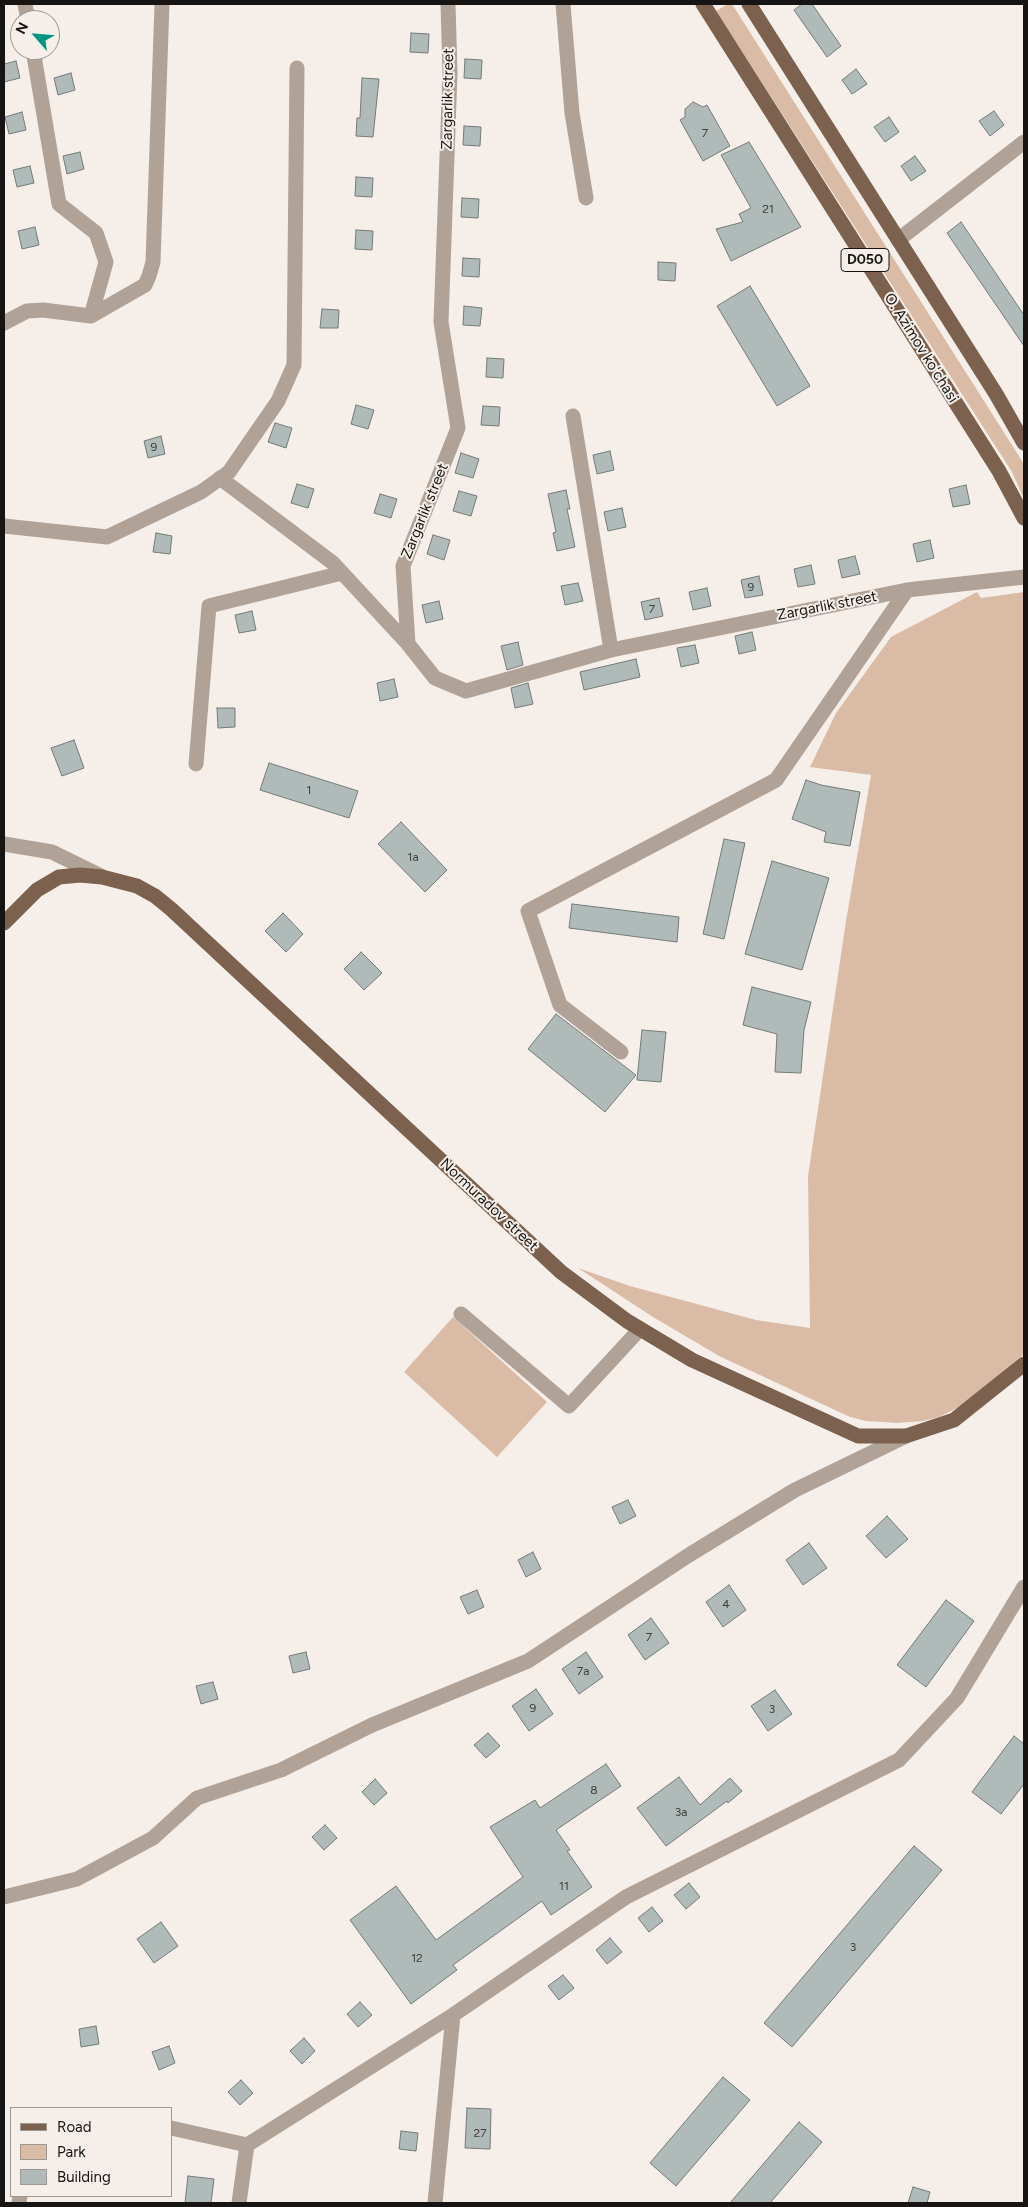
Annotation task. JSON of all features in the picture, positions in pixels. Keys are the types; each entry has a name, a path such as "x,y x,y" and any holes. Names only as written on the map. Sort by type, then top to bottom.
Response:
{"main road":[{"name":"O. Azimov ko'chasi","path":"703,4 999,471 1024,518"},
{"name":"D050","path":"750,4 996,394 1024,443"},
{"name":"Normuradov street","path":"4,923 37,890 59,877 80,875 102,877 137,886 171,909 561,1272 640,1329 692,1360 858,1436 906,1436 954,1420 1024,1364"}],"street":[{"path":"4,323 27,311 43,310 91,316 145,284 153,262 162,4"},
{"name":"Zargarlik street","path":"448,4 450,73 441,322 458,428 403,566 408,644 435,678 466,691 611,650 907,590 1024,577"},
{"path":"564,4 572,113 586,198"},
{"path":"35,60 59,204 96,233 106,262 91,316"},
{"path":"4,526 108,537 201,492 229,472 278,401 294,365 296,68"},
{"path":"898,240 1024,142"},
{"path":"572,416 611,650"},
{"path":"220,478 333,563 408,644"},
{"path":"196,764 209,606 342,573"},
{"path":"622,1052 560,1005 528,911 776,780 907,590"},
{"path":"4,844 52,852 102,877"},
{"path":"461,1314 569,1406 640,1329"},
{"path":"4,1897 77,1879 153,1838 197,1798 282,1770 372,1725 528,1661 689,1556 795,1490 906,1436"},
{"path":"172,2128 247,2145 453,2015 626,1897 899,1760 957,1698 1024,1587"},
{"path":"435,2203 453,2015"},
{"path":"239,2203 247,2145"}],"green space":[{"path":"728,4 732,4 1024,464 1024,499 1012,472 716,11"},
{"path":"977,592 981,598 1024,592 1024,1354 961,1406 939,1417 923,1421 898,1423 866,1421 850,1417 719,1356 653,1317 578,1268 630,1286 756,1320 810,1328 808,1176 846,921 871,775 810,767 836,713 891,637"},
{"path":"453,1317 547,1402 497,1457 404,1372"}],"building":[{"path":"802,4 812,4 841,46 827,57 794,10"},
{"path":"411,33 429,34 428,53 410,52"},
{"path":"465,59 482,60 481,79 464,78"},
{"path":"16,61 20,78 4,82 4,64"},
{"path":"856,69 867,84 852,94 842,80"},
{"path":"71,73 75,90 58,95 54,78"},
{"path":"362,78 379,79 373,137 356,136 357,118 360,118"},
{"path":"693,102 703,107 707,105 730,146 703,161 680,120 685,117 685,109"},
{"path":"994,111 1004,125 990,136 979,121"},
{"path":"22,112 26,130 9,134 5,117"},
{"path":"889,117 899,132 885,142 874,127"},
{"path":"464,126 481,127 480,146 463,145"},
{"path":"749,142 801,227 731,261 716,229 743,222 739,214 751,208 721,155"},
{"path":"80,152 84,169 67,174 63,156"},
{"path":"915,156 926,171 911,181 901,166"},
{"path":"30,166 34,183 17,187 13,170"},
{"path":"356,177 373,178 372,197 355,196"},
{"path":"462,198 479,199 478,218 461,217"},
{"path":"961,222 1024,315 1024,346 947,233"},
{"path":"35,227 39,245 22,249 18,231"},
{"path":"356,230 373,231 372,250 355,249"},
{"path":"463,258 480,259 479,277 462,276"},
{"path":"658,262 676,263 675,281 658,280"},
{"path":"750,286 810,386 777,406 717,306"},
{"path":"464,306 482,308 480,326 463,325"},
{"path":"322,309 339,310 338,328 320,328"},
{"path":"487,358 504,359 503,378 486,377"},
{"path":"356,405 374,410 368,429 351,424"},
{"path":"483,406 500,407 499,426 481,425"},
{"path":"275,423 292,428 286,448 268,442"},
{"path":"161,436 165,454 148,458 144,441"},
{"path":"610,451 614,470 597,474 593,455"},
{"path":"461,453 479,459 473,478 455,473"},
{"path":"297,484 314,489 308,508 291,503"},
{"path":"966,485 970,504 953,507 949,489"},
{"path":"566,490 570,509 567,509 575,547 557,551 553,533 556,532 548,494"},
{"path":"459,491 477,496 471,516 453,511"},
{"path":"380,494 397,499 391,518 374,513"},
{"path":"622,508 626,527 608,531 604,512"},
{"path":"156,533 172,536 170,554 153,552"},
{"path":"433,535 450,540 444,560 427,554"},
{"path":"930,540 934,558 917,562 913,544"},
{"path":"855,556 860,574 842,578 838,560"},
{"path":"811,565 815,584 798,587 794,569"},
{"path":"759,576 763,595 745,598 741,580"},
{"path":"578,583 583,601 565,605 561,586"},
{"path":"707,588 711,606 693,610 689,592"},
{"path":"659,598 663,616 645,620 641,602"},
{"path":"439,601 443,619 426,623 422,605"},
{"path":"252,611 256,630 239,633 235,615"},
{"path":"752,632 756,650 739,654 735,636"},
{"path":"518,642 523,665 507,670 501,646"},
{"path":"695,645 699,663 681,667 677,648"},
{"path":"636,659 640,677 584,690 580,672"},
{"path":"394,679 398,697 380,701 377,683"},
{"path":"528,683 533,704 515,708 511,688"},
{"path":"217,708 235,708 235,727 218,728"},
{"path":"74,740 84,768 62,776 51,748"},
{"path":"269,763 358,791 349,818 260,790"},
{"path":"806,780 821,785 860,792 850,846 824,842 826,832 792,819"},
{"path":"401,822 447,870 425,892 378,844"},
{"path":"724,839 745,843 724,939 703,934"},
{"path":"772,861 829,878 802,970 745,954"},
{"path":"572,904 679,917 677,942 569,928"},
{"path":"283,913 303,934 286,952 265,931"},
{"path":"361,952 382,973 364,990 344,969"},
{"path":"752,987 811,1002 804,1030 801,1073 775,1072 777,1034 743,1025"},
{"path":"556,1014 636,1075 605,1112 528,1049"},
{"path":"642,1030 666,1032 661,1082 637,1080"},
{"path":"628,1500 636,1516 620,1524 612,1507"},
{"path":"887,1516 908,1539 886,1558 866,1536"},
{"path":"809,1543 827,1568 803,1585 786,1560"},
{"path":"533,1552 541,1569 526,1577 518,1560"},
{"path":"729,1585 746,1610 723,1627 706,1602"},
{"path":"477,1590 484,1607 468,1614 460,1597"},
{"path":"946,1600 974,1621 926,1687 897,1665"},
{"path":"651,1618 669,1643 645,1660 628,1635"},
{"path":"306,1652 310,1669 293,1673 289,1656"},
{"path":"586,1652 603,1677 579,1694 562,1669"},
{"path":"213,1682 218,1699 201,1704 196,1686"},
{"path":"536,1689 553,1714 529,1731 512,1706"},
{"path":"775,1690 792,1714 768,1731 751,1706"},
{"path":"488,1733 500,1746 486,1758 474,1745"},
{"path":"1014,1736 1024,1744 1024,1784 1001,1814 972,1792"},
{"path":"606,1764 621,1786 556,1830 570,1850 567,1851 592,1887 551,1915 542,1901 453,1965 457,1970 411,2004 350,1920 396,1886 436,1940 523,1877 490,1827 535,1800 540,1808"},
{"path":"679,1777 700,1805 730,1778 742,1791 728,1803 727,1801 666,1846 637,1808"},
{"path":"375,1779 387,1793 374,1805 362,1792"},
{"path":"325,1825 337,1838 324,1850 312,1837"},
{"path":"914,1846 942,1870 792,2047 764,2023"},
{"path":"689,1883 700,1897 686,1909 674,1895"},
{"path":"652,1907 663,1921 649,1932 638,1918"},
{"path":"161,1922 178,1946 154,1963 137,1939"},
{"path":"610,1938 622,1952 607,1964 596,1950"},
{"path":"563,1975 574,1988 559,2000 548,1986"},
{"path":"360,2002 372,2015 358,2027 347,2014"},
{"path":"96,2026 99,2044 81,2047 79,2029"},
{"path":"304,2038 315,2051 302,2064 290,2051"},
{"path":"169,2046 175,2063 159,2070 152,2052"},
{"path":"723,2077 750,2100 676,2186 650,2163"},
{"path":"241,2080 253,2093 240,2105 228,2092"},
{"path":"467,2108 491,2109 490,2149 465,2148"},
{"path":"799,2122 822,2142 770,2203 730,2203"},
{"path":"401,2131 418,2133 416,2151 399,2149"},
{"path":"188,2176 214,2179 211,2203 185,2203"},
{"path":"913,2187 930,2192 927,2203 908,2203"}]}
